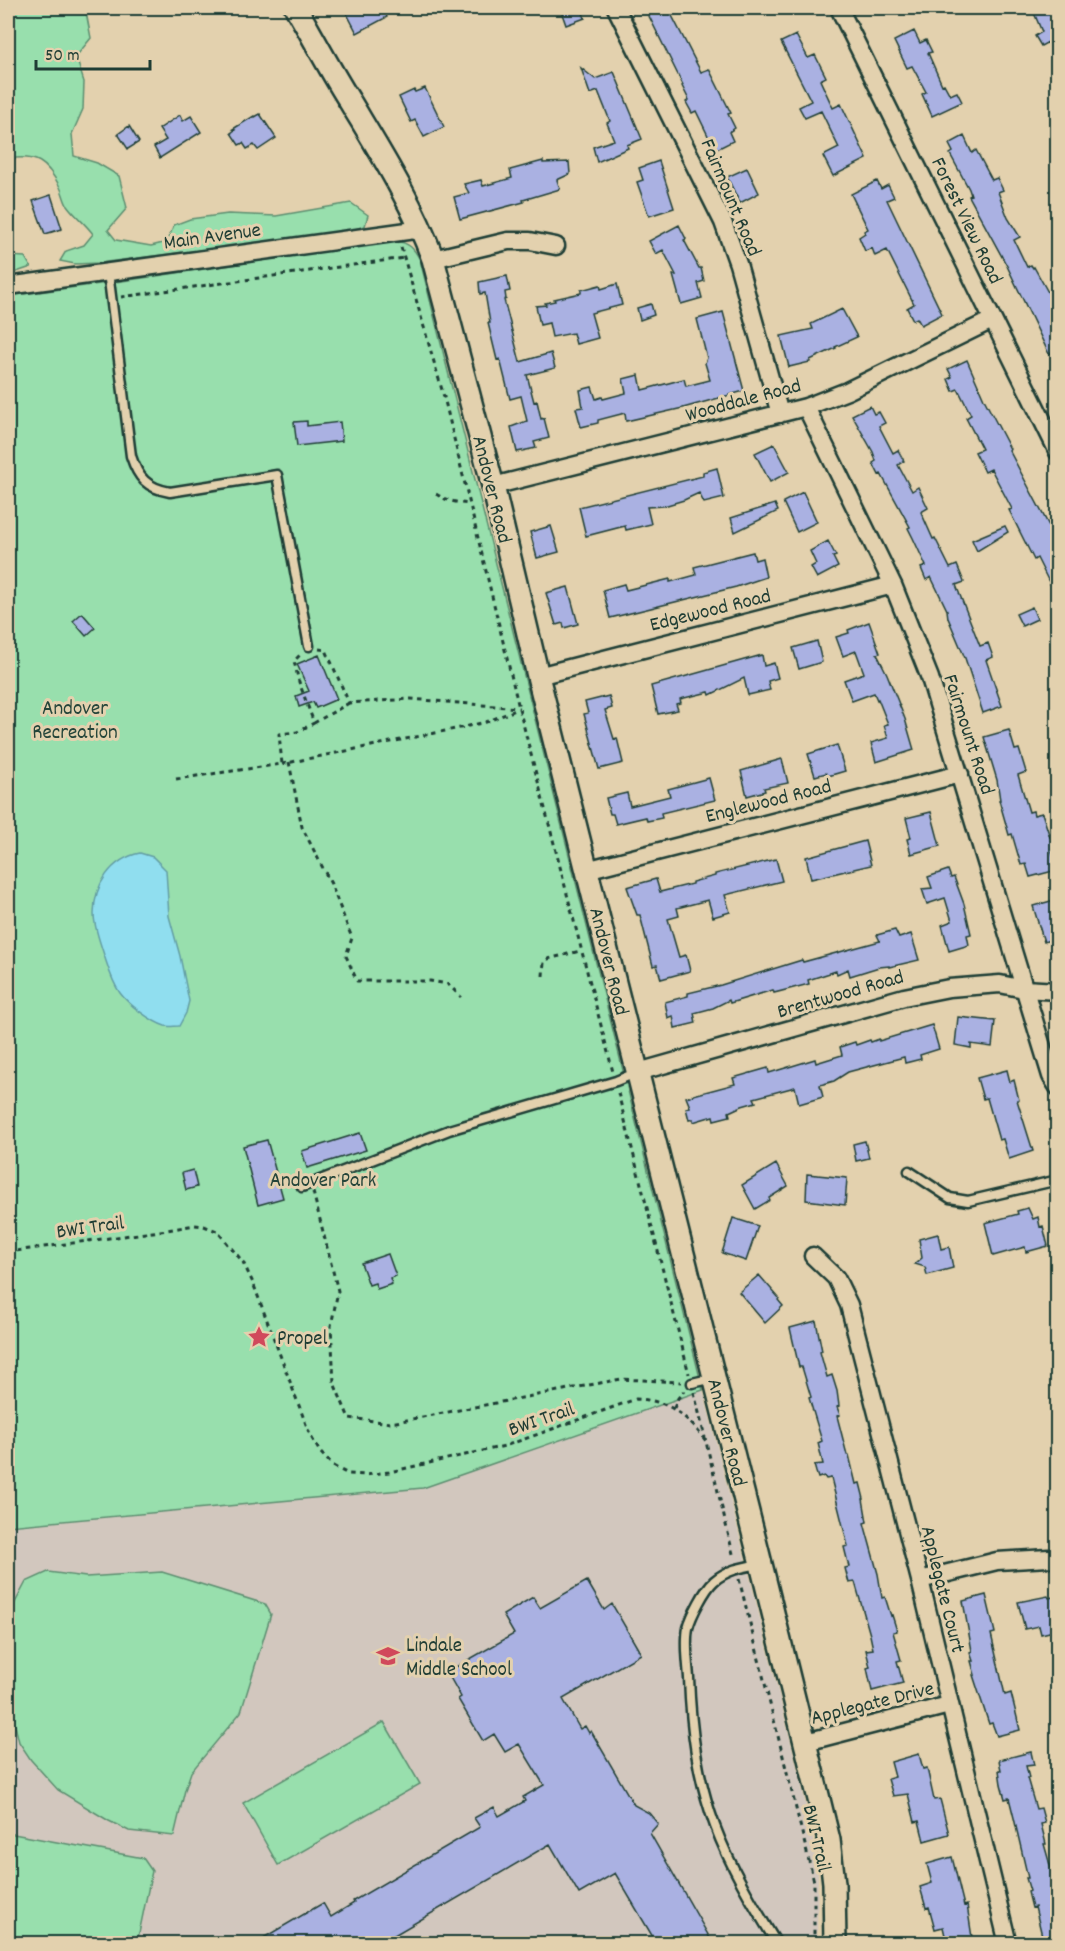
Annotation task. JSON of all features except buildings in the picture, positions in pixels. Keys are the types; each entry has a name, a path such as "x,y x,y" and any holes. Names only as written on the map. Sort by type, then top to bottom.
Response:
{"street":[{"name":"Andover Road","path":"296,8 406,198 422,229 433,260 493,486 586,870 806,1742 829,1840 834,1883 835,1944"},
{"name":"Fairmount Road","path":"616,8 723,222 738,264 780,414"},
{"name":"Forest View Road","path":"839,8 1058,452"},
{"name":"Main Avenue","path":"8,286 422,229"},
{"path":"433,260 508,242 530,241 556,246"},
{"name":"Wooddale Road","path":"493,486 806,407 847,391 992,320"},
{"name":"Fairmount Road","path":"806,407 893,585 930,678 1051,1076 1058,1086"},
{"name":"Edgewood Road","path":"538,676 893,585"},
{"name":"Englewood Road","path":"586,870 960,774"},
{"name":"Brentwood Road","path":"638,1072 904,997 949,988 1000,984 1024,989 1058,991"},
{"name":"Applegate Court","path":"813,1256 836,1278 849,1305 920,1581 1008,1944"},
{"path":"920,1581 998,1561 1049,1558 1058,1560"},
{"name":"Applegate Drive","path":"806,1742 949,1705"}],"lane":[{"path":"108,272 131,456 136,470 144,481 156,490 170,492 277,475 309,646"},
{"path":"307,1186 450,1130 615,1081 638,1072"},
{"path":"909,1171 950,1198 968,1201 1058,1180"},
{"path":"692,1383 714,1378"},
{"path":"762,1564 736,1568 714,1581 700,1601 688,1628 687,1654 691,1729 701,1783 715,1827 751,1903 778,1944"}],"path":[{"path":"400,243 444,397 519,708 707,1442"},
{"path":"111,298 404,258"},
{"path":"435,494 458,504 470,504"},
{"path":"314,723 294,661 309,646 326,650 349,703"},
{"path":"282,764 279,734 297,732 349,703 411,699 519,708"},
{"path":"176,779 282,764 459,728 486,722 519,708"},
{"path":"289,762 302,827 332,884 352,938 346,956 357,981 430,981 448,984 461,997"},
{"path":"543,976 544,962 548,959 581,950"},
{"path":"307,1186 338,1291 331,1326 334,1383 349,1418 391,1423 621,1379 692,1383"},
{"name":"BWI Trail","path":"8,1252 195,1225 217,1231 243,1263 253,1282 310,1435 320,1452 333,1466 348,1474 365,1475 389,1472 506,1446 636,1399 650,1399 674,1408 693,1424 707,1442 809,1861 814,1894 814,1944"},
{"path":"674,1408 678,1398 692,1383"}],"shaded area":[{"name":"Lindale Middle School","path":"703,1390 802,1787 818,1865 817,1943 8,1944 8,1526 423,1488"}],"green space":[{"path":"8,8 81,8 86,12 91,38 78,54 77,60 84,82 83,109 72,134 74,156 97,163 119,176 127,208 108,230 116,240 151,246 167,242 174,225 190,219 228,214 276,216 351,203 368,215 365,226 348,231 99,263 75,264 60,261 66,251 84,245 93,234 67,205 60,187 45,166 33,159 8,159"},
{"name":"Andover Park","path":"396,241 411,247 420,260 703,1390 423,1488 8,1526 8,296"},
{"path":"8,256 25,257 31,267 8,275"},
{"path":"48,1572 86,1577 162,1572 265,1604 271,1614 241,1712 191,1772 174,1836 129,1831 109,1821 58,1790 31,1760 19,1742 8,1697 8,1616 26,1582"},
{"path":"384,1722 420,1784 278,1865 243,1803"},
{"path":"8,1833 143,1858 152,1871 137,1943 8,1943"}],"water":[{"path":"140,853 153,857 166,870 169,916 189,1001 179,1026 167,1026 154,1021 117,989 96,929 95,903 106,875 121,861"}],"place":[{"name":"Propel","path":"259,1337"},
{"name":"Lindale Middle School","path":"388,1656"}],"park label":[{"name":"Andover Recreation","path":"75,719"}]}
